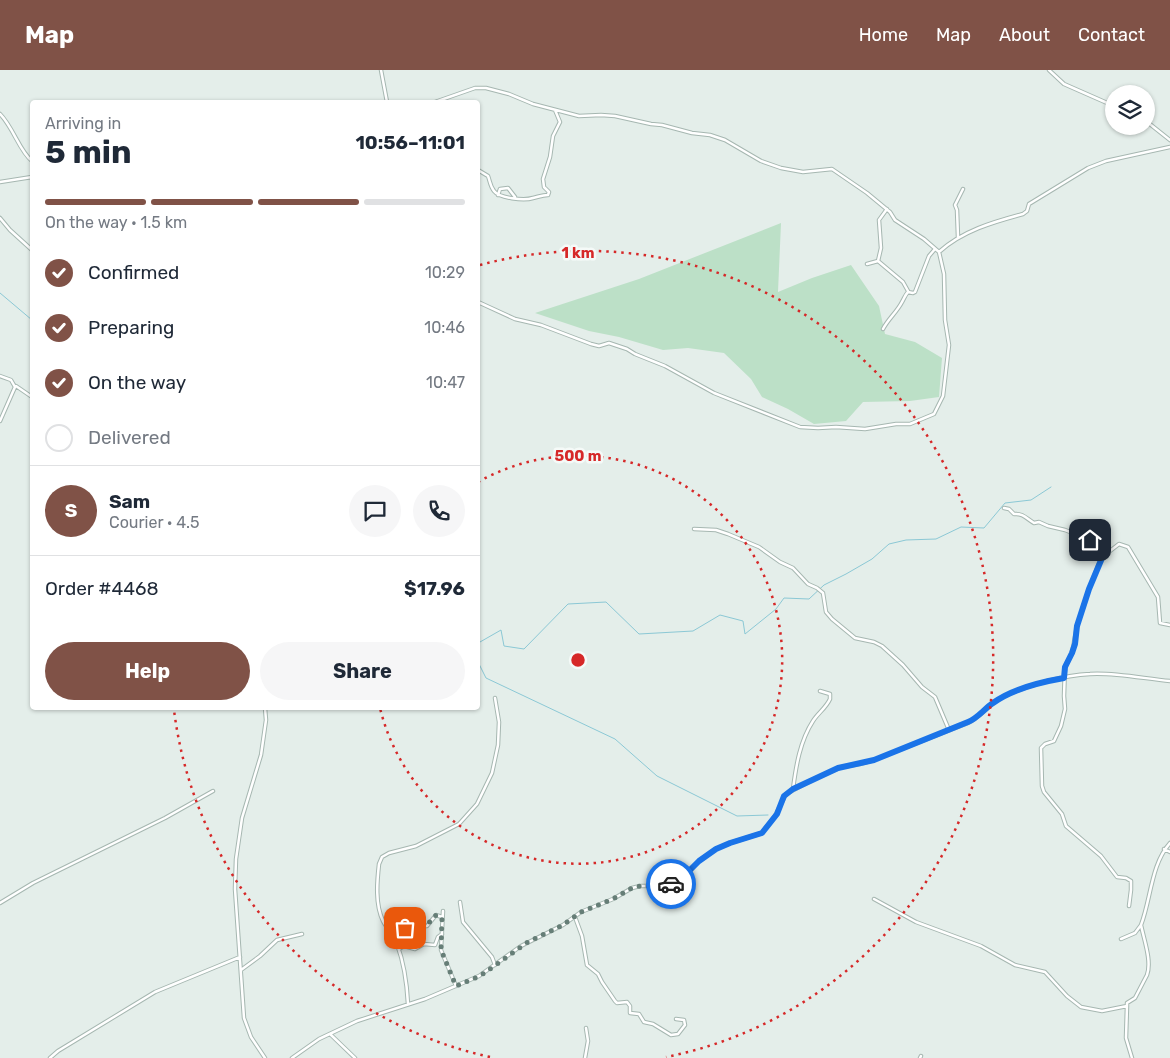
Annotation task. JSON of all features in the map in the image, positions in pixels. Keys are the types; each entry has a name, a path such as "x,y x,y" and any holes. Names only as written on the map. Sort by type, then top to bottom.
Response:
{"street":[{"path":"381,70 388,100"},
{"path":"1050,70 1064,84 1105,102"},
{"path":"441,100 481,87 504,92 532,104 579,116 615,116 692,133 710,135 725,140 761,161 781,168 803,172 832,169 867,193 887,209 894,220 939,252 944,274 945,320 949,345 943,396 938,410 934,414 910,424 896,424 870,429 818,428 792,425 712,392 665,366 627,349 609,343 599,346 591,344 536,324 515,319 480,303"},
{"path":"480,171 488,176 491,186 498,195 505,198 534,198 538,195 547,195 549,193 544,187 542,179 550,157 553,136 560,122 555,109"},
{"path":"0,114 9,124 24,152 30,158"},
{"path":"1155,128 1170,140"},
{"path":"939,252 950,242 978,228 1023,214 1027,211 1029,204 1088,168 1106,161 1170,147"},
{"path":"0,182 30,178"},
{"path":"498,195 500,189 508,188 515,198"},
{"path":"958,238 956,205 963,188"},
{"path":"878,261 881,248 879,220 887,209"},
{"path":"0,218 30,248"},
{"path":"908,292 915,292 929,256 935,248"},
{"path":"867,264 878,261"},
{"path":"878,261 903,282 908,292"},
{"path":"883,329 908,292"},
{"path":"0,376 9,379 20,390 30,396"},
{"path":"0,420 15,385"},
{"path":"1004,508 1009,509 1014,514 1019,513 1034,523 1039,522 1065,530 1098,543 1101,548 1102,558 1089,589 1077,626 1075,644 1065,667 1065,709 1061,726 1054,741 1045,744 1040,751 1042,789 1062,814 1070,831 1101,856 1117,877 1126,878 1131,881 1132,890 1129,906"},
{"path":"694,528 716,530 759,547 780,562 793,568 808,584 820,589 823,593 826,612 832,619 854,638 874,642 882,646 904,665 922,687 935,697 948,730"},
{"path":"1102,558 1120,544 1128,547 1158,597 1160,623 1170,625"},
{"path":"292,1058 318,1039 363,1019 480,976 521,946 540,935 559,927 636,886 662,886 675,883 683,878 699,861 716,849 762,833 777,814 784,796 793,789 838,768 874,760 973,720 992,703 1006,695 1064,678 1090,674 1170,681"},
{"path":"793,789 798,755 806,735 813,720 830,699 830,694 820,691"},
{"path":"408,1004 407,986 399,949 393,935 384,922 378,906 379,864 382,857 389,853 416,846 459,824 477,804 492,773 498,745 499,722 495,698"},
{"path":"265,710 266,720 261,755 242,818 236,859 235,889 244,1018 251,1037 265,1058"},
{"path":"0,903 33,883 165,818 212,791"},
{"path":"1121,939 1135,933 1141,926 1157,864 1164,849 1170,842"},
{"path":"1164,849 1170,852"},
{"path":"874,899 916,922 981,946 1015,965 1045,972 1067,996 1081,1007 1102,1011 1126,1006"},
{"path":"460,902 463,922 492,958 495,966"},
{"path":"442,911 441,950 456,986"},
{"path":"393,935 397,930 412,925 426,926 436,915 442,918"},
{"path":"575,917 582,936 586,963 598,974 615,1001 617,1003 627,1002 630,1006 630,1014 640,1014 644,1022 653,1024 671,1035 678,1034 685,1025 684,1020 676,1019"},
{"path":"1132,1058 1126,1038 1126,1006 1127,1003 1135,998 1149,971 1141,926"},
{"path":"241,970 277,940 302,934"},
{"path":"399,949 404,946 417,949 424,944 433,946 442,934"},
{"path":"50,1058 58,1051 144,997 240,957"},
{"path":"584,1058 588,1046 586,1028"},
{"path":"330,1034 355,1058"}],"green space":[{"path":"781,223 778,292 851,265 879,306 885,334 915,342 942,358 939,397 910,401 863,402 846,421 814,424 762,397 751,379 724,353 688,348 663,350 619,337 589,331 535,313 639,279"}],"waterway":[{"path":"0,293 30,318"},
{"path":"480,642 501,630 504,646 524,649 568,604 606,602 639,634 693,631 720,615 743,621 745,634 776,609 784,598 809,599 824,585 872,559 889,544 906,540 936,539 961,527 984,528 1005,503 1031,500 1051,487"},
{"path":"480,666 486,678 615,739 657,776 737,816 768,815"}],"way so far":[{"path":"405,928 412,925 426,926 436,915 442,918 441,950 456,986 480,976 516,949 540,935 567,923 587,909 613,899 636,886 649,887 671,884"}],"route":[{"path":"671,884 680,880 699,861 716,849 762,833 777,814 784,796 793,789 838,768 874,760 973,720 992,703 1012,692 1064,678 1065,667 1075,644 1077,626 1089,589 1102,558 1101,548 1098,543 1090,540"}]}
